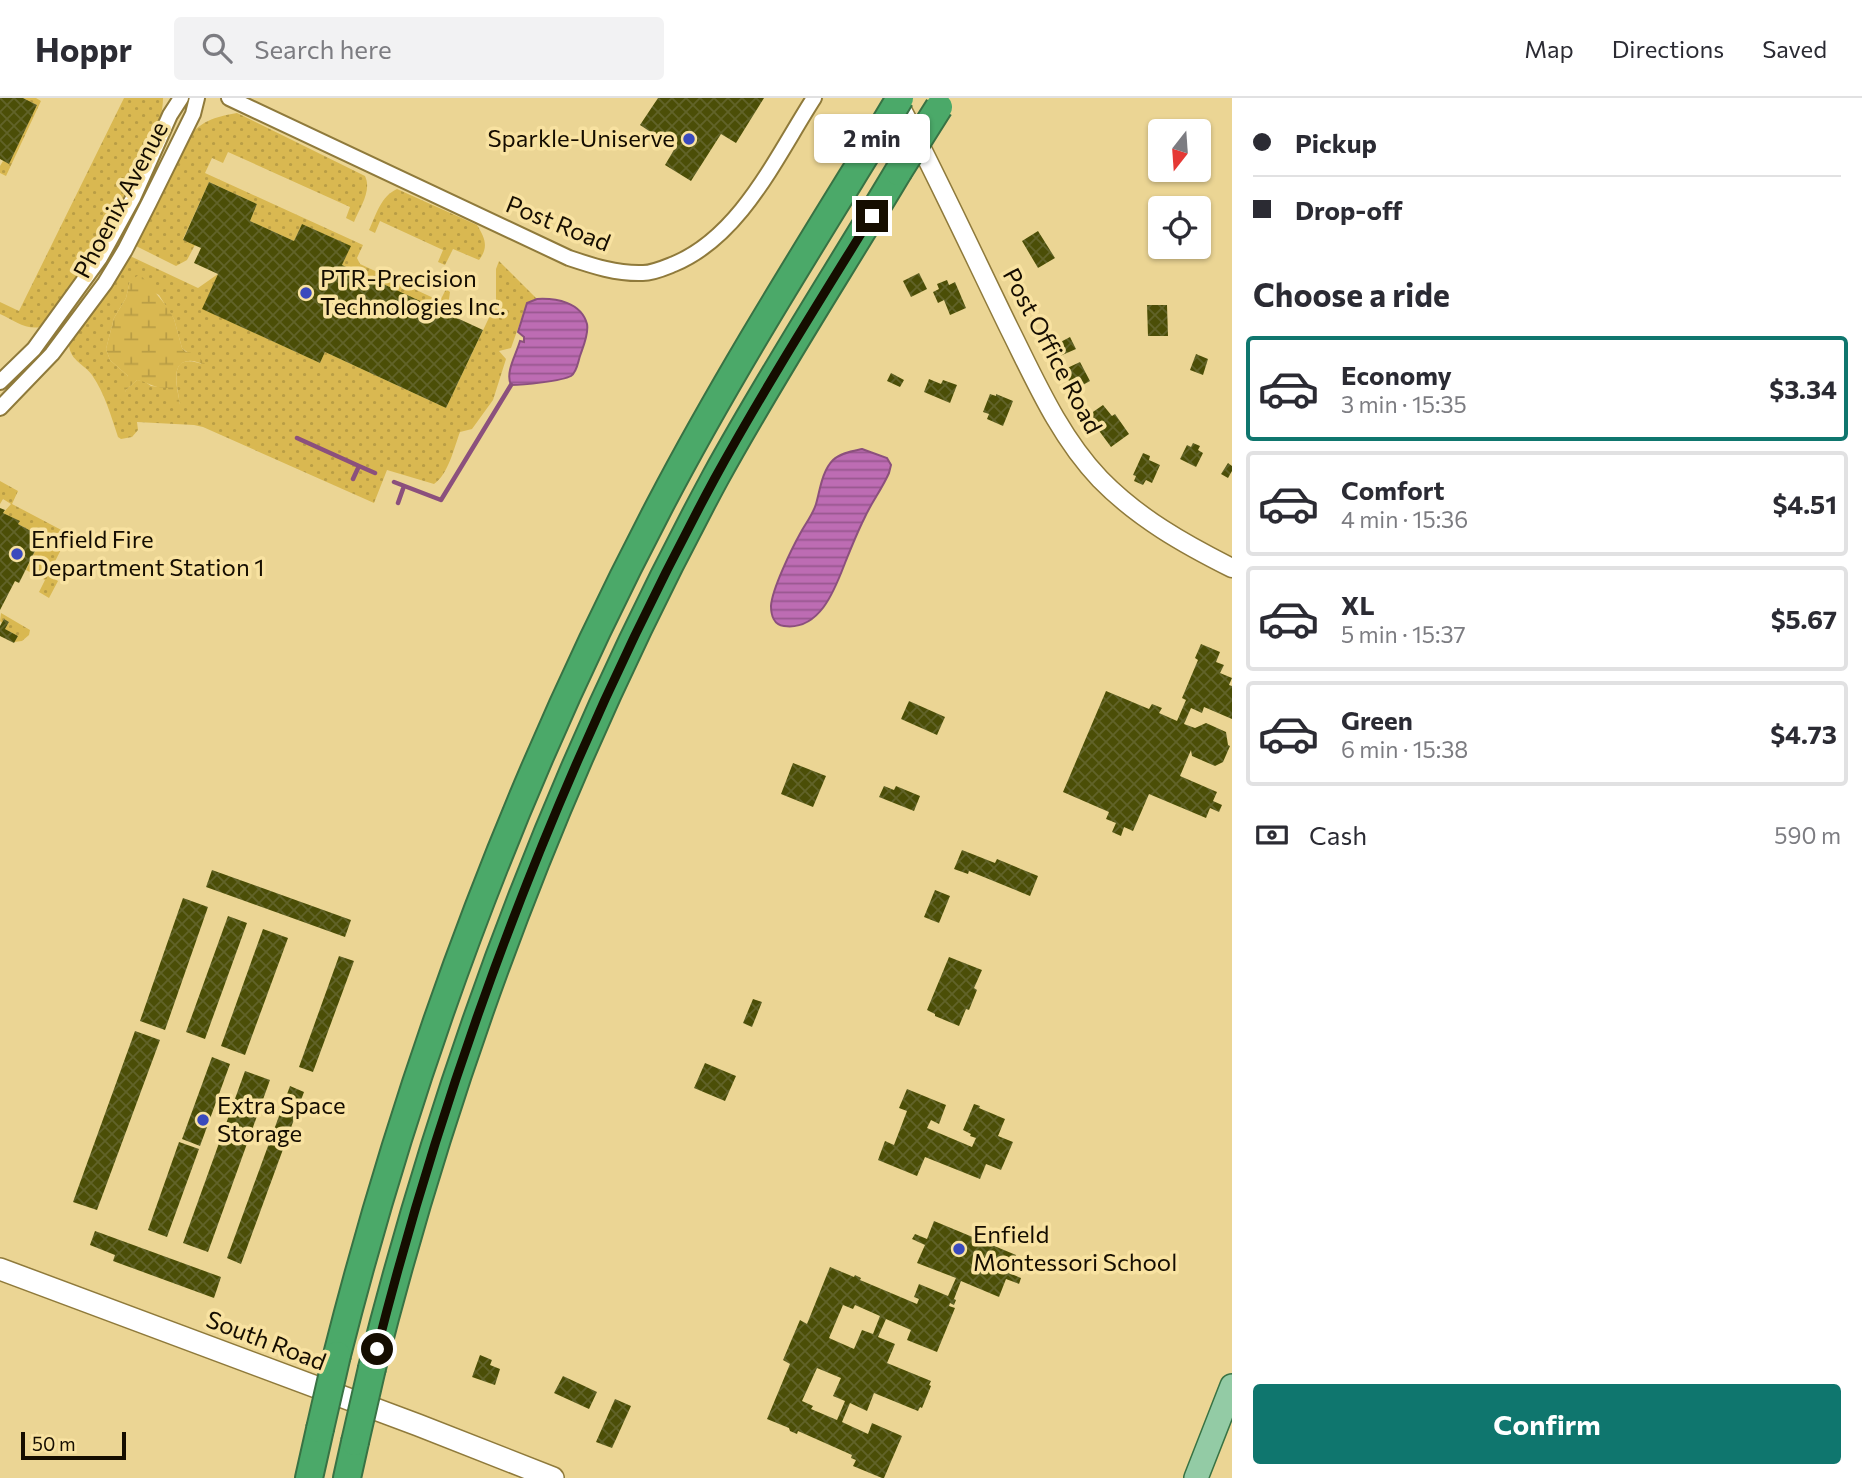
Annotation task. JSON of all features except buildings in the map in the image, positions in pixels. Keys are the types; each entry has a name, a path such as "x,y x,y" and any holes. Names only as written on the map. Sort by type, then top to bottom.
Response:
{"highway":[{"path":"310,1478 337,1355 386,1176 435,1022 493,868 542,750 605,615 690,450 751,342 898,98"},
{"path":"347,1478 372,1368 436,1140 472,1029 527,880 580,755 635,637 715,479 766,389 941,102"}],"main road":[{"name":"South Road","path":"0,1269 553,1478"},
{"path":"1196,1478 1232,1386"}],"street":[{"name":"Phoenix Avenue","path":"0,382 37,345 100,258 133,198 170,115 181,98"},
{"name":"Phoenix Avenue","path":"0,408 51,354 105,284 125,250 193,114 197,98"},
{"name":"Post Road","path":"229,98 569,258 620,273 646,273 667,267 685,260 712,242 745,206 814,98"},
{"name":"Post Office Road","path":"898,98 1028,366 1055,418 1077,451 1108,486 1145,519 1181,542 1232,568"},
{"path":"37,345 51,354"}],"green space":[{"path":"23,98 36,98 41,101 6,176 0,173 0,166 3,161 9,163 37,105"},
{"path":"124,98 163,98 162,107 152,140 96,248 70,289 40,327 25,326 0,314 0,302 19,311"},
{"path":"237,113 365,176 366,193 354,222 346,218 350,207 228,152 223,163 212,158 205,173 363,245 357,258 360,264 440,301 446,289 450,292 443,312 342,265 350,246 302,224 294,241 250,221 257,204 209,182 183,239 195,245 187,260 176,266 136,246 191,134 208,121"},
{"path":"397,189 477,225 485,242 479,260 453,249 445,265 438,262 443,250 380,221 375,233 369,230 383,201"},
{"path":"130,256 198,288 218,274 203,309 320,363 325,352 446,408 496,303 496,269 499,261 537,299 527,303 511,348 499,351 506,359 493,400 472,429 460,432 450,461 439,480 434,484 387,470 374,503 203,427 137,422 138,430 132,437 121,439 97,382 72,355 69,346","holes":["130,281 159,295 174,319 182,348 202,364 191,361 183,362 179,366 176,379 180,405 168,388 151,386 144,381 137,380 123,396 128,376 110,360 106,349 114,318 126,298"]},
{"path":"140,274 168,308 182,348 186,352 195,353 205,364 189,361 179,367 176,379 179,408 171,405 168,388 137,380 126,390 123,400 118,399 119,388 128,376 110,360 106,349 114,318 126,298 130,281"},
{"path":"0,481 18,491 12,504 69,534 48,575 58,581 49,598 39,592 45,580 26,570 42,537 3,513 11,504 3,499 0,504"},
{"path":"1,613 30,630 29,635 22,641 14,642 18,636 5,629 9,622 4,619 2,623 0,621"}],"shaded area":[{"path":"537,299 552,299 574,306 587,324 585,340 576,369 571,376 511,385 509,375 512,363 520,341 524,342 524,337 518,332 527,303"},
{"path":"862,449 887,458 891,465 889,473 867,513 831,596 824,606 807,622 797,626 781,625 775,622 772,613 775,590 793,548 815,508 826,470 839,456"}],"waterway":[{"path":"394,482 441,500 511,385"},
{"path":"297,438 359,466"},
{"path":"353,479 359,466 375,473"},
{"path":"398,503 404,486"}],"place":[{"name":"Sparkle-Uniserve","path":"689,139"},
{"name":"PTR-Precision Technologies Inc.","path":"306,293"},
{"name":"Enfield Fire Department Station 1","path":"17,554"},
{"name":"Extra Space Storage","path":"203,1120"},
{"name":"Enfield Montessori School","path":"959,1249"}],"route":[{"path":"377,1349 436,1140 472,1029 527,880 580,755 664,577 715,479 766,389 872,216"}]}
